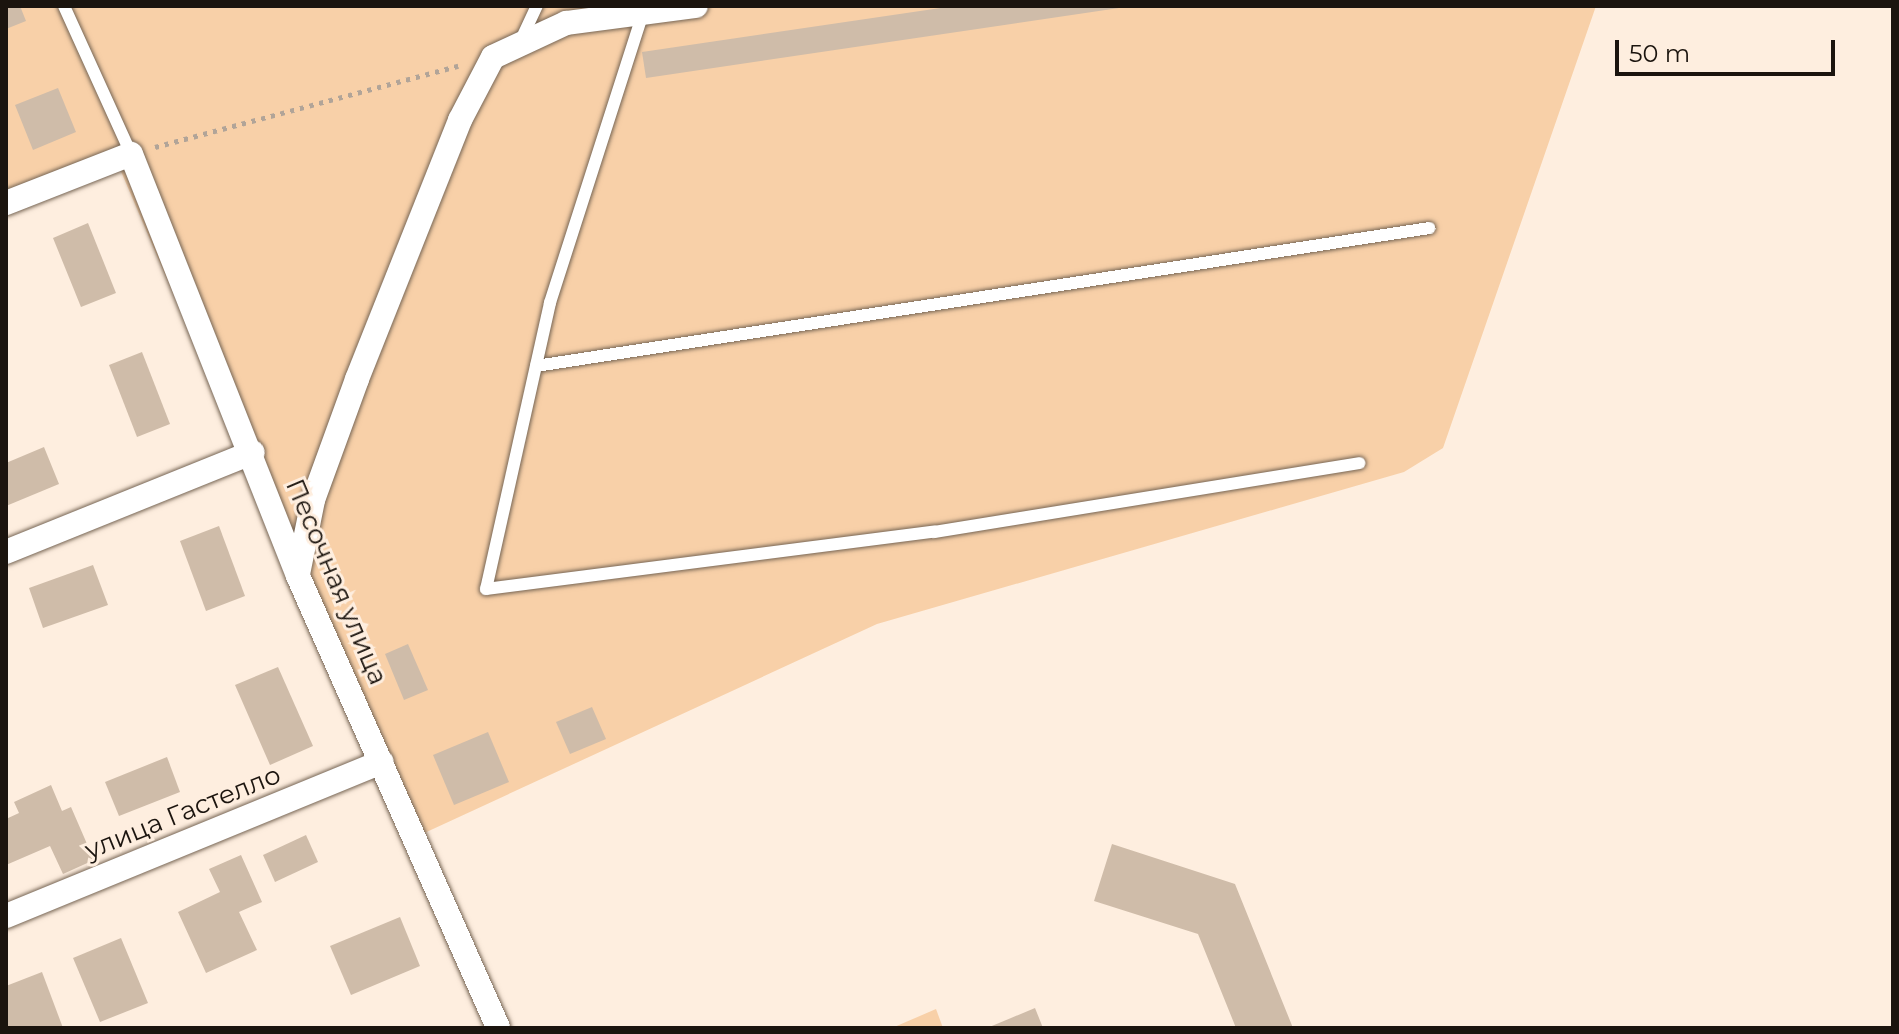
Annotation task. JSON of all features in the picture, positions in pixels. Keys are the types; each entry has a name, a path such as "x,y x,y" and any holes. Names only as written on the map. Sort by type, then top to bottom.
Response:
{"street":[{"path":"298,576 313,500 357,379 460,120 493,57 566,23 696,6"},
{"path":"6,203 131,154"},
{"name":"Песочная улица","path":"131,154 253,452 298,576 498,1028"},
{"path":"6,552 253,452"},
{"name":"улица Гастелло","path":"6,916 382,762"}],"lane":[{"path":"64,6 131,154"},
{"path":"519,45 537,6"},
{"path":"643,13 550,303 486,589 934,532 1359,463"},
{"path":"536,366 1429,228"}],"path":[{"path":"131,154 493,57"}],"shaded area":[{"path":"6,6 1596,6 1443,448 1404,472 877,624 407,841 114,155 6,196"},
{"path":"936,1009 943,1028 892,1028"}],"building":[{"path":"6,6 20,6 26,21 6,29"},
{"path":"954,6 1119,8 646,78 642,52"},
{"path":"58,88 76,132 33,150 15,105"},
{"path":"88,223 116,293 81,307 53,238"},
{"path":"142,352 170,424 137,437 109,365"},
{"path":"44,447 59,484 6,506 6,463"},
{"path":"219,526 245,596 206,611 180,541"},
{"path":"93,565 108,605 43,628 29,588"},
{"path":"408,644 428,690 404,700 385,654"},
{"path":"278,667 313,746 270,765 235,685"},
{"path":"592,707 606,739 570,754 556,722"},
{"path":"488,732 509,782 454,805 433,755"},
{"path":"167,757 180,792 119,816 105,782"},
{"path":"51,785 62,811 71,807 94,860 63,874 50,846 6,865 6,819 19,813 14,802"},
{"path":"306,835 318,862 275,882 263,855"},
{"path":"1112,844 1235,884 1293,1028 1236,1028 1198,934 1094,901"},
{"path":"241,855 262,902 239,912 257,950 206,973 178,912 220,892 209,869"},
{"path":"400,917 420,966 351,995 330,946"},
{"path":"121,938 148,1003 100,1022 73,958"},
{"path":"42,972 63,1028 6,1028 6,986"},
{"path":"1035,1008 1043,1028 987,1028"}]}
